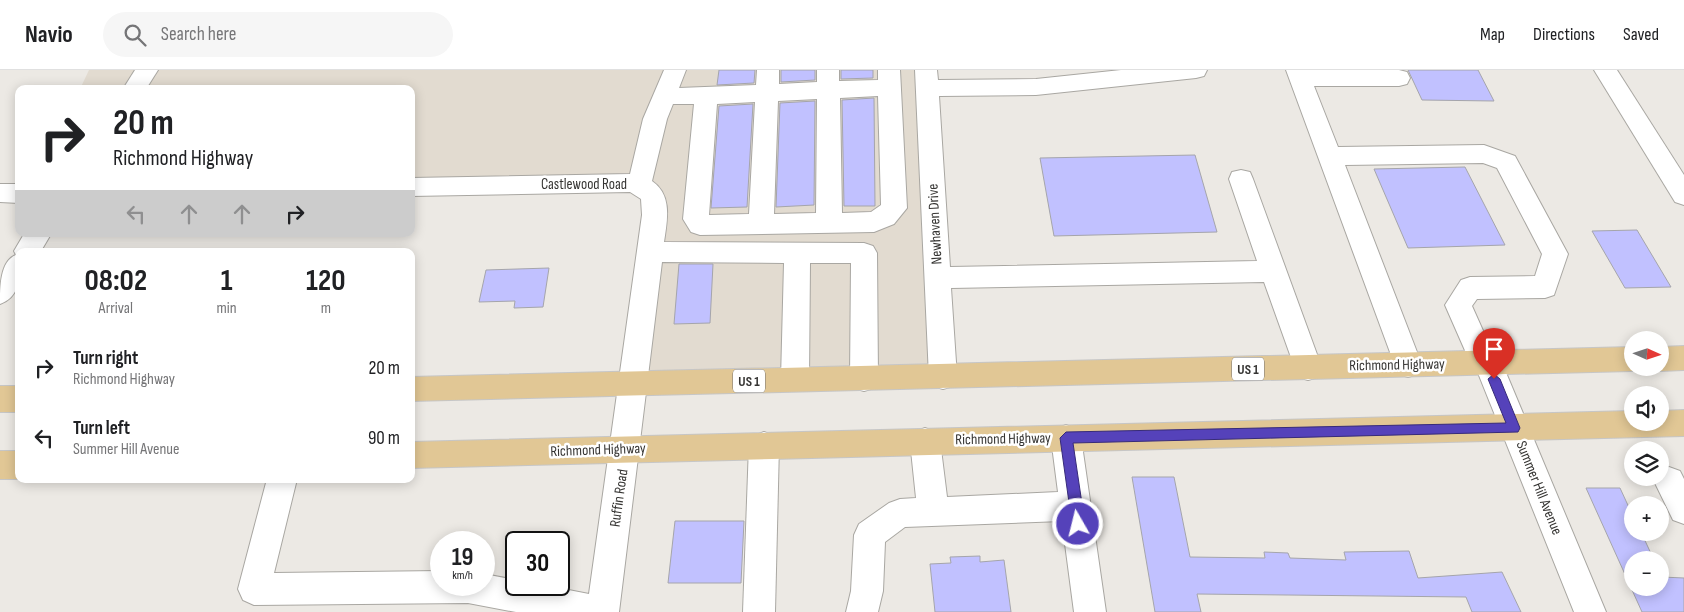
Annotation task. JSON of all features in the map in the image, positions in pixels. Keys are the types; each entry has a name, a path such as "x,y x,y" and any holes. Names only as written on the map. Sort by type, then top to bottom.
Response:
{"main road":[{"path":"1669,359 1684,358"},
{"name":"Richmond Highway","path":"415,389 1624,359"},
{"path":"0,399 15,399"},
{"name":"Richmond Highway","path":"415,455 1684,423"},
{"path":"0,465 15,465"}],"street":[{"path":"137,85 146,70"},
{"path":"639,185 655,119 675,70"},
{"path":"927,79 1036,87 1196,70"},
{"path":"1605,70 1682,190"},
{"path":"1399,78 1298,74 1408,365"},
{"path":"665,96 706,96 767,82 889,78 894,208 885,217 874,222 700,225 696,219 706,96"},
{"name":"Newhaven Drive","path":"927,79 943,377"},
{"path":"828,80 829,224"},
{"path":"761,225 767,82"},
{"name":"Summer Hill Avenue","path":"1329,156 1484,154 1506,162 1554,254 1545,287 1470,288 1458,305 1514,428 1590,612"},
{"path":"1241,179 1308,368"},
{"name":"Castlewood Road","path":"415,187 615,183 639,185 651,193 656,206 634,384"},
{"path":"0,193 15,194"},
{"path":"29,248 36,237"},
{"path":"650,252 864,253 864,379"},
{"path":"795,379 797,253"},
{"path":"0,293 15,270"},
{"path":"938,278 1273,270"},
{"name":"Ruffin Road","path":"602,612 634,384"},
{"path":"1066,438 1090,612"},
{"path":"924,441 933,511"},
{"path":"759,612 764,445"},
{"path":"1669,480 1684,510"},
{"path":"281,483 254,589 468,587 602,612"},
{"path":"862,612 867,591 870,535 900,513 1076,506"}],"shaded area":[{"path":"89,70 926,70 943,377 634,384 645,188 415,187 415,85 82,85"}],"building":[{"path":"719,70 755,70 754,83 717,85"},
{"path":"781,70 815,70 815,80 781,82"},
{"path":"841,70 873,70 873,78 841,79"},
{"path":"1408,70 1478,70 1494,101 1422,100"},
{"path":"874,98 875,206 844,206 842,100"},
{"path":"815,101 814,205 776,207 780,103"},
{"path":"753,104 747,207 711,208 719,106"},
{"path":"1195,155 1217,232 1054,236 1040,158"},
{"path":"1465,167 1505,245 1408,248 1374,169"},
{"path":"1637,230 1671,287 1625,288 1592,231"},
{"path":"679,264 713,264 710,323 674,324"},
{"path":"549,268 543,307 514,308 515,301 479,302 486,270"},
{"path":"1132,477 1174,477 1190,557 1265,558 1264,552 1288,553 1290,558 1346,560 1344,552 1409,551 1418,578 1502,572 1521,612 1472,612 1466,597 1197,594 1201,612 1155,612"},
{"path":"1586,488 1620,488 1624,497 1624,541 1645,541 1650,551 1624,551 1624,572"},
{"path":"675,521 744,521 741,583 668,583"},
{"path":"980,556 980,562 1004,560 1011,612 935,612 930,564 951,563 950,557"},
{"path":"1669,577 1684,578 1684,612 1642,612 1635,596 1669,596"}],"route":[{"path":"1078,524 1066,438 1514,428 1494,379"}]}
